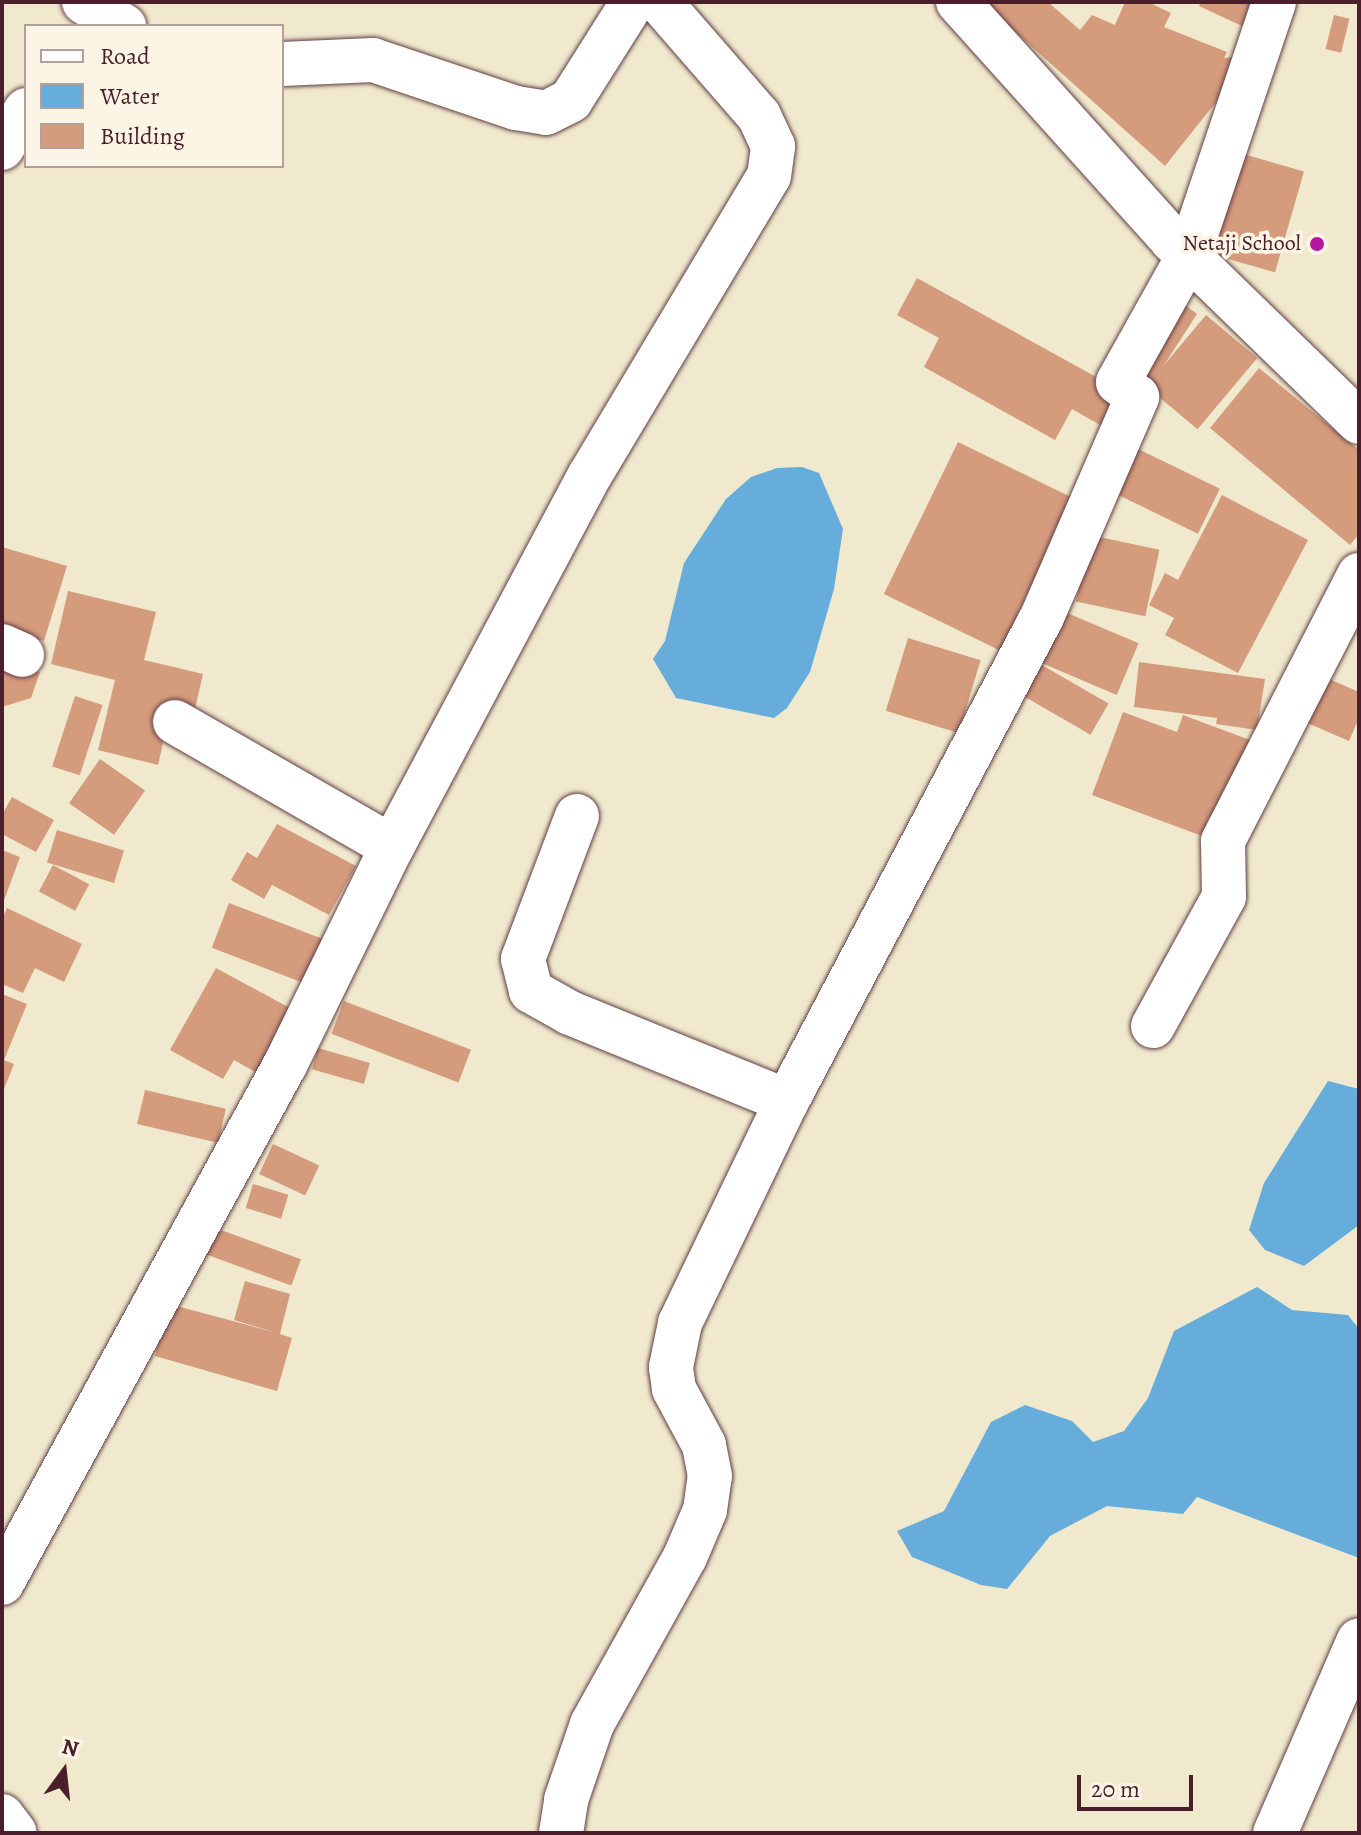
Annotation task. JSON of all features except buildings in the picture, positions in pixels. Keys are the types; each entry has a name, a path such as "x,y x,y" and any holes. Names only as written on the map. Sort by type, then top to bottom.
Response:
{"street":[{"path":"284,64 373,60 516,108 546,113 571,100 633,2"},
{"path":"2,1583 279,1077 392,847 590,475 769,176 773,146 759,116 660,2"},
{"path":"958,2 1189,255 1359,422"},
{"path":"561,1833 566,1800 592,1724 685,1557 705,1510 708,1466 704,1445 674,1389 674,1347 680,1323 787,1101 1042,617 1137,397 1118,382 1189,255 1274,2"},
{"path":"2,148 24,113"},
{"path":"1153,1026 1224,897 1223,841 1359,575"},
{"path":"175,722 392,847"},
{"path":"577,816 523,959 531,991 570,1013 787,1101"},
{"path":"1275,1833 1359,1640"},
{"path":"2,1816 15,1833"}],"water":[{"path":"802,467 819,473 843,529 834,589 810,672 787,708 774,718 676,698 653,659 665,641 684,563 726,499 751,477 777,468"},
{"path":"1328,1081 1359,1089 1359,1225 1304,1266 1265,1250 1249,1230 1264,1183"},
{"path":"1257,1287 1292,1310 1348,1315 1359,1329 1359,1558 1197,1497 1183,1514 1107,1506 1050,1536 1007,1589 981,1585 912,1557 897,1531 944,1511 991,1422 1025,1405 1072,1421 1093,1442 1124,1431 1148,1398 1174,1331"}],"place":[{"name":"Netaji School","path":"1317,244"}]}
